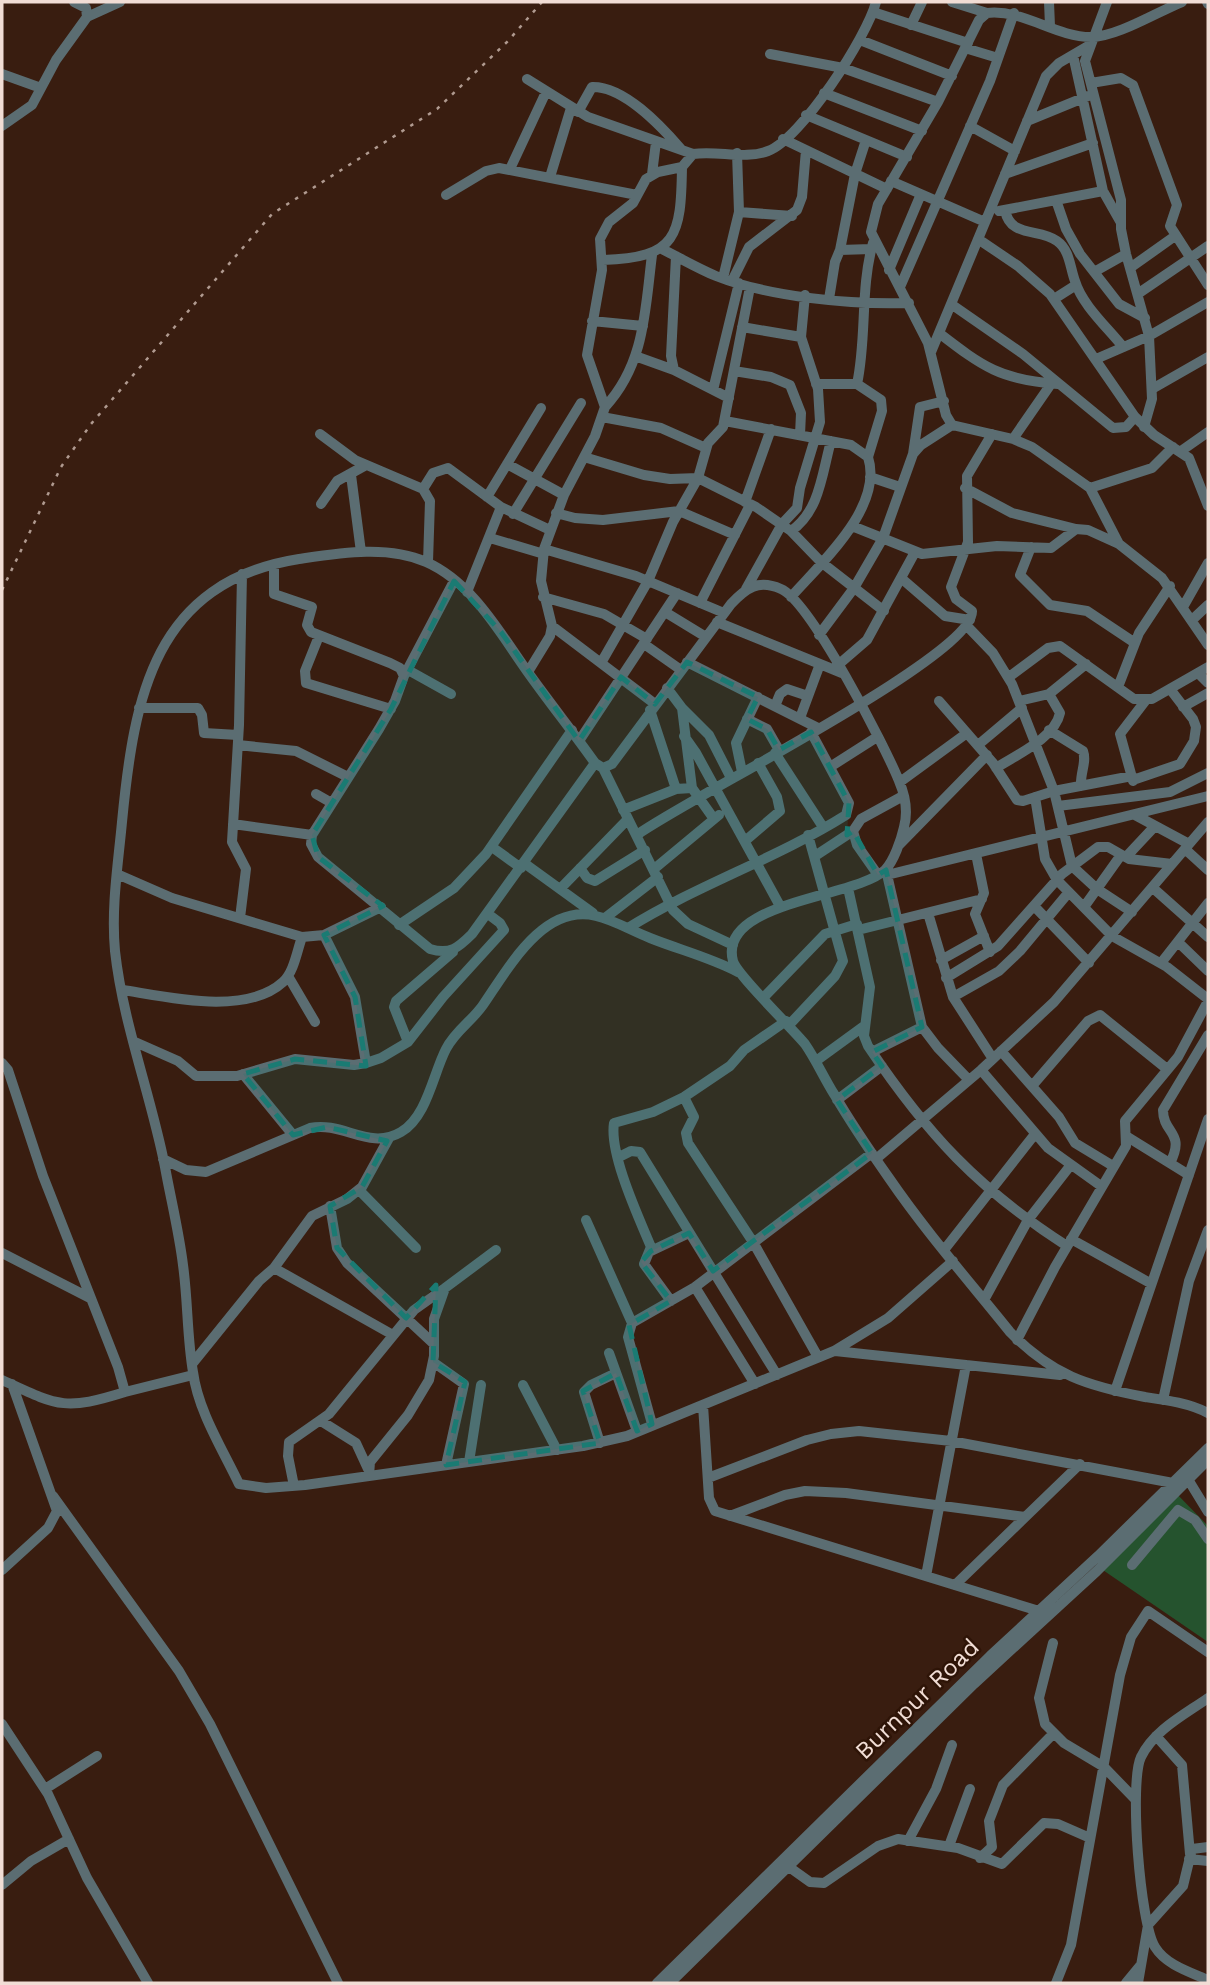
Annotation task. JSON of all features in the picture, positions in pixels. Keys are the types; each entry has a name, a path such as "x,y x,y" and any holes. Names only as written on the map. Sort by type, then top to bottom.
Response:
{"street":[{"path":"74,2 86,8 87,17"},
{"path":"2,126 25,113 55,60 87,17 120,2"},
{"path":"911,25 922,2"},
{"path":"952,2 987,13 1014,13 1091,41"},
{"path":"1049,2 1050,26"},
{"path":"1107,2 1085,61 1093,143 1103,191 1120,220"},
{"path":"931,352 1046,76 1091,41 1182,2"},
{"path":"527,79 574,110 688,153 766,152 806,115 843,68 875,7 911,25 998,58"},
{"path":"857,384 864,349 872,219 952,76 979,20 987,13"},
{"path":"900,288 970,126 1014,13"},
{"path":"860,40 952,76"},
{"path":"770,54 843,68 938,102"},
{"path":"1073,55 1089,92 1121,200 1120,220 1126,254 1149,336 1152,389 1150,415 1144,427"},
{"path":"2,74 41,88"},
{"path":"1027,121 1121,78 1133,85 1177,205 1170,226 1208,285"},
{"path":"550,177 574,110 592,87 603,87 646,113 688,153"},
{"path":"510,169 546,92"},
{"path":"824,93 922,131"},
{"path":"806,115 907,157"},
{"path":"970,126 1015,151"},
{"path":"783,139 855,173 987,217 1005,209 1103,191"},
{"path":"829,299 855,173 866,140"},
{"path":"603,412 587,355 603,260 600,246 602,233 637,195 652,174 656,142"},
{"path":"1005,174 1093,143"},
{"path":"713,390 736,282 749,247 792,216 802,197 806,150"},
{"path":"528,672 550,636 552,626 543,597 544,551 550,530 603,412 623,386 635,356 657,252 671,236 681,208 682,167 688,153"},
{"path":"601,663 648,581 678,511 698,478 706,449 725,421 742,327 736,282 739,212 737,153"},
{"path":"652,174 682,167"},
{"path":"446,195 493,168 510,169 637,195"},
{"path":"890,270 921,194"},
{"path":"1056,200 1072,241 1094,272 1125,310 1145,318"},
{"path":"1005,209 1007,218 1017,229 1050,237 1061,245 1076,285 1123,348"},
{"path":"739,212 792,216"},
{"path":"1130,268 1175,236"},
{"path":"978,239 1018,265 1054,299 1135,417 1195,466 1208,506"},
{"path":"840,250 872,246"},
{"path":"872,246 909,303 931,352 952,425"},
{"path":"1139,293 1208,246"},
{"path":"603,260 657,252 676,256 736,282 867,304 909,303"},
{"path":"1094,272 1126,254"},
{"path":"674,370 671,356 676,256"},
{"path":"1054,299 1076,285"},
{"path":"408,1042 394,1007 396,1001 455,950 488,914 557,812 599,766 612,764 706,637 746,589 787,528 797,508 821,412 816,384 801,337 806,295"},
{"path":"1096,359 1149,336 1208,302"},
{"path":"951,304 1023,354 1055,384 1113,428 1126,427 1135,417"},
{"path":"592,321 643,326"},
{"path":"742,327 801,337"},
{"path":"939,333 988,369 1018,379 1055,384"},
{"path":"635,356 674,370 729,398"},
{"path":"1152,389 1206,362"},
{"path":"734,371 771,377 790,384 801,413 800,435"},
{"path":"791,597 852,526 864,503 870,477 868,457 883,405 877,396 857,384 816,384"},
{"path":"1013,439 1055,384"},
{"path":"819,635 854,589 883,538 913,454 920,407 944,401"},
{"path":"513,514 581,403"},
{"path":"487,497 541,408"},
{"path":"603,412 661,428 706,449"},
{"path":"725,421 851,446 868,457"},
{"path":"913,454 921,445 952,425 1013,439 1051,459 1090,488 1119,544"},
{"path":"700,603 735,535 771,429"},
{"path":"1090,488 1152,468 1177,449 1208,432"},
{"path":"320,434 346,455 423,489 430,501 428,562"},
{"path":"560,889 626,814 676,789 696,792 713,788 742,772 928,661 968,623 972,611 956,599 951,587 967,550 967,476 992,434"},
{"path":"787,528 810,515 831,441"},
{"path":"584,457 644,475 670,479 698,478 748,503 787,528 821,562 884,611"},
{"path":"508,464 564,495"},
{"path":"321,504 333,486 366,465"},
{"path":"423,489 433,473 447,468 501,507 550,530"},
{"path":"351,475 361,552"},
{"path":"870,477 900,487"},
{"path":"965,488 1023,517 1076,529 1119,544 1170,586 1208,645"},
{"path":"969,505 977,494"},
{"path":"467,592 501,507"},
{"path":"556,513 587,520 603,520 678,511 735,535"},
{"path":"852,526 915,552 929,554 997,546 1051,548 1076,529"},
{"path":"490,538 648,581 700,603 721,618 820,664 840,669"},
{"path":"1031,547 1020,575 1044,601 1050,606 1087,611 1135,643"},
{"path":"733,945 688,924 670,902 599,766 501,632 467,592 428,562 398,554 343,552 242,574 212,591 168,636 139,708 129,746 113,919 123,990 163,1159 183,1266 192,1369 211,1425 239,1484 266,1488 294,1486 368,1472 557,1450 600,1443 637,1432 834,1351 888,1318 953,1261"},
{"path":"840,669 862,647 915,552"},
{"path":"1183,607 1208,563"},
{"path":"274,565 274,594 309,603 313,613 307,629 390,663 451,694"},
{"path":"240,918 246,869 232,842 238,740 242,574"},
{"path":"901,578 945,616 968,623 993,653 1009,677 1021,704 1054,791 1072,866 1097,889 1132,912"},
{"path":"454,581 406,673 391,709 331,802 312,835 311,844 318,856 430,949 443,953 455,950"},
{"path":"746,589 760,583 783,589 791,597 840,669 900,782 904,796 905,826 884,873"},
{"path":"1118,687 1135,643 1170,586"},
{"path":"579,741 677,593"},
{"path":"543,597 585,607 625,625 684,666 800,718 815,730 849,803 845,815 757,862 670,902 628,929"},
{"path":"1192,620 1208,605"},
{"path":"665,612 706,637"},
{"path":"552,626 621,677 653,707 676,789"},
{"path":"319,636 304,671 306,683 391,709"},
{"path":"1009,677 1054,646 1067,650 1134,699 1146,700"},
{"path":"800,718 820,664"},
{"path":"978,745 1021,704 1049,694 1086,664"},
{"path":"1139,797 1120,734 1146,700 1203,670 1208,683"},
{"path":"667,688 682,708 709,735 731,778"},
{"path":"775,706 780,694 787,689 808,696"},
{"path":"939,701 987,755 1017,800 1171,770 1186,757 1194,741 1196,727 1170,689"},
{"path":"996,768 1036,743 1058,720 1060,713 1049,694"},
{"path":"1183,707 1208,694"},
{"path":"742,772 736,743 758,697"},
{"path":"139,708 198,708 202,715 204,733 296,751 348,777"},
{"path":"682,708 684,736 696,792 714,819"},
{"path":"747,719 767,729 777,751 823,827"},
{"path":"399,925 454,888 492,847 572,730"},
{"path":"1049,730 1083,751 1085,761 1081,771 1081,786"},
{"path":"900,782 967,733"},
{"path":"684,736 780,906"},
{"path":"830,767 877,737"},
{"path":"897,847 987,755"},
{"path":"745,841 780,811 777,797 758,763"},
{"path":"1058,806 1139,797 1185,787 1208,774"},
{"path":"636,835 696,792"},
{"path":"316,793 331,802"},
{"path":"815,856 853,831 861,819 904,796"},
{"path":"738,972 732,959 733,945 744,927 780,906 848,888 884,873 1044,838 1208,796"},
{"path":"1017,1340 1069,1242 1126,1146 1125,1121 1183,1048 1208,1000 1161,963 1112,936 1057,880 1045,859 1044,838 1035,797"},
{"path":"7,1382 49,1402 71,1405 125,1392 192,1369 259,1281 274,1268 312,1216 359,1190 389,1138 412,1124 448,1046 482,1006 516,957 556,921 583,914 601,917 656,873 726,809"},
{"path":"1135,815 1187,847 1208,870"},
{"path":"632,1323 695,1287 752,1242 921,1121 981,1070 1089,963 1208,822"},
{"path":"233,824 312,835"},
{"path":"1084,907 1123,856 1155,826"},
{"path":"853,831 857,845 884,873 899,920 922,1027 969,1080"},
{"path":"651,1251 631,1200 614,1124 653,1112 684,1097 730,1066 744,1050 787,1023 840,969 842,950 808,835"},
{"path":"492,847 601,917 706,956 738,972 787,1023 816,1061 837,1100 874,1156 984,1300 1017,1340 1062,1375"},
{"path":"946,978 990,952 1035,907 1057,880 1098,847 1108,847 1123,856 1172,864"},
{"path":"580,869 587,878 595,881 645,850"},
{"path":"976,854 982,899 975,914 990,952"},
{"path":"117,874 172,898 302,937 324,935 381,906"},
{"path":"848,888 870,988 864,1036 872,1052 921,1121 989,1190 1028,1220 1150,1283"},
{"path":"1153,888 1208,937"},
{"path":"953,997 999,971 1069,892"},
{"path":"764,997 817,941 836,928 899,920 982,899"},
{"path":"1161,963 1208,904"},
{"path":"1035,907 1089,963"},
{"path":"928,912 953,997 997,1055 1032,1086 1059,1117 1074,1143 1114,1166"},
{"path":"135,1042 178,1061 196,1076 243,1074 295,1059 366,1063 408,1042 443,997 504,930 488,914"},
{"path":"324,935 355,997 366,1063"},
{"path":"941,960 984,936"},
{"path":"123,990 211,1002 249,998 270,991 288,976 302,937"},
{"path":"1178,942 1208,971"},
{"path":"288,976 315,1022"},
{"path":"1032,1086 1087,1021 1100,1014 1167,1069"},
{"path":"1195,1023 1208,1030"},
{"path":"816,1061 864,1026"},
{"path":"872,1052 922,1027"},
{"path":"1170,1163 1177,1151 1177,1140 1163,1110 1208,1035"},
{"path":"2,1063 8,1070 43,1176 125,1392"},
{"path":"837,1100 882,1066"},
{"path":"981,1070 1035,1134 1070,1166 1101,1186"},
{"path":"243,1074 293,1135"},
{"path":"684,1097 694,1116 686,1133 688,1143 752,1242 818,1357"},
{"path":"1115,1391 1208,1119"},
{"path":"163,1159 186,1170 206,1172 319,1126 367,1139 389,1138"},
{"path":"944,1250 1035,1134"},
{"path":"1126,1136 1189,1175"},
{"path":"620,1157 631,1151 640,1152 777,1375"},
{"path":"984,1300 1028,1220 1070,1166"},
{"path":"359,1190 416,1248"},
{"path":"330,1206 340,1254 434,1344"},
{"path":"586,1220 632,1323 628,1337 652,1424"},
{"path":"1163,1400 1189,1281 1208,1230"},
{"path":"671,1301 645,1264 651,1251 689,1233"},
{"path":"294,1486 288,1456 289,1442 321,1421 421,1303 496,1250"},
{"path":"2,1253 90,1298"},
{"path":"274,1268 393,1335"},
{"path":"695,1287 755,1384"},
{"path":"368,1472 416,1404 429,1380 433,1362 436,1307 445,1288"},
{"path":"834,1351 1062,1375 1115,1391 1163,1400 1208,1413"},
{"path":"608,1353 637,1432"},
{"path":"433,1362 464,1384 446,1465"},
{"path":"926,1576 966,1365"},
{"path":"600,1443 584,1392 591,1384 616,1373"},
{"path":"2,1570 54,1521 57,1511 7,1382"},
{"path":"469,1462 481,1385"},
{"path":"523,1385 557,1450"},
{"path":"703,1405 710,1503 715,1511 1039,1611"},
{"path":"321,1421 356,1443 364,1455 368,1472"},
{"path":"708,1478 831,1434 859,1432 951,1441 1173,1483"},
{"name":"Burnpur Road","path":"657,1983 1039,1611 1173,1483 1185,1476 1208,1448"},
{"path":"670,1983 1185,1476 1208,1460"},
{"path":"955,1585 1080,1464"},
{"path":"1185,1476 1208,1512"},
{"path":"729,1517 785,1495 804,1491 941,1504 1025,1517"},
{"path":"53,1496 185,1682 210,1724 338,1983"},
{"path":"1132,1565 1178,1510 1195,1520 1208,1539"},
{"path":"1056,1983 1072,1945 1123,1662 1131,1637 1149,1611 1208,1652"},
{"path":"1053,1643 1039,1698 1040,1712 1053,1734 1104,1767 1135,1799"},
{"path":"1208,1698 1156,1736 1140,1758 1136,1771 1135,1799 1148,1925 1155,1948 1165,1958 1208,1980"},
{"path":"3,1730 45,1789 87,1878 148,1983"},
{"path":"980,1858 992,1847 989,1821 1003,1785 1053,1734"},
{"path":"1156,1736 1182,1765 1190,1856"},
{"path":"908,1841 926,1811 953,1745"},
{"path":"45,1789 97,1756"},
{"path":"949,1846 970,1789"},
{"path":"789,1867 810,1882 824,1883 878,1846 898,1839 920,1845 949,1846 995,1864 1007,1863 1044,1823 1058,1824 1090,1838"},
{"path":"2,1885 31,1861 68,1839"},
{"path":"1138,1983 1148,1925 1179,1892 1190,1856 1197,1846 1208,1847"},
{"path":"1190,1856 1208,1861"},
{"path":"1126,1983 1140,1966"}],"highlighted area":[{"path":"454,581 501,632 579,741 621,677 655,704 687,662 758,697 747,719 767,729 779,750 811,732 849,803 847,835 853,831 878,875 886,870 922,1027 872,1052 882,1066 837,1100 872,1153 713,1271 689,1233 651,1251 641,1262 671,1301 629,1325 652,1424 637,1431 616,1373 583,1391 600,1443 446,1465 465,1382 433,1362 436,1285 406,1318 337,1248 330,1206 362,1187 387,1141 327,1127 293,1135 243,1074 295,1059 366,1066 355,997 324,935 383,906 318,857 312,835 391,709"}],"green space":[{"path":"1174,1491 1208,1526 1208,1642 1097,1566"}],"railway":[{"path":"2,590 61,467 91,424 272,214 437,109 508,41 542,2"}]}
